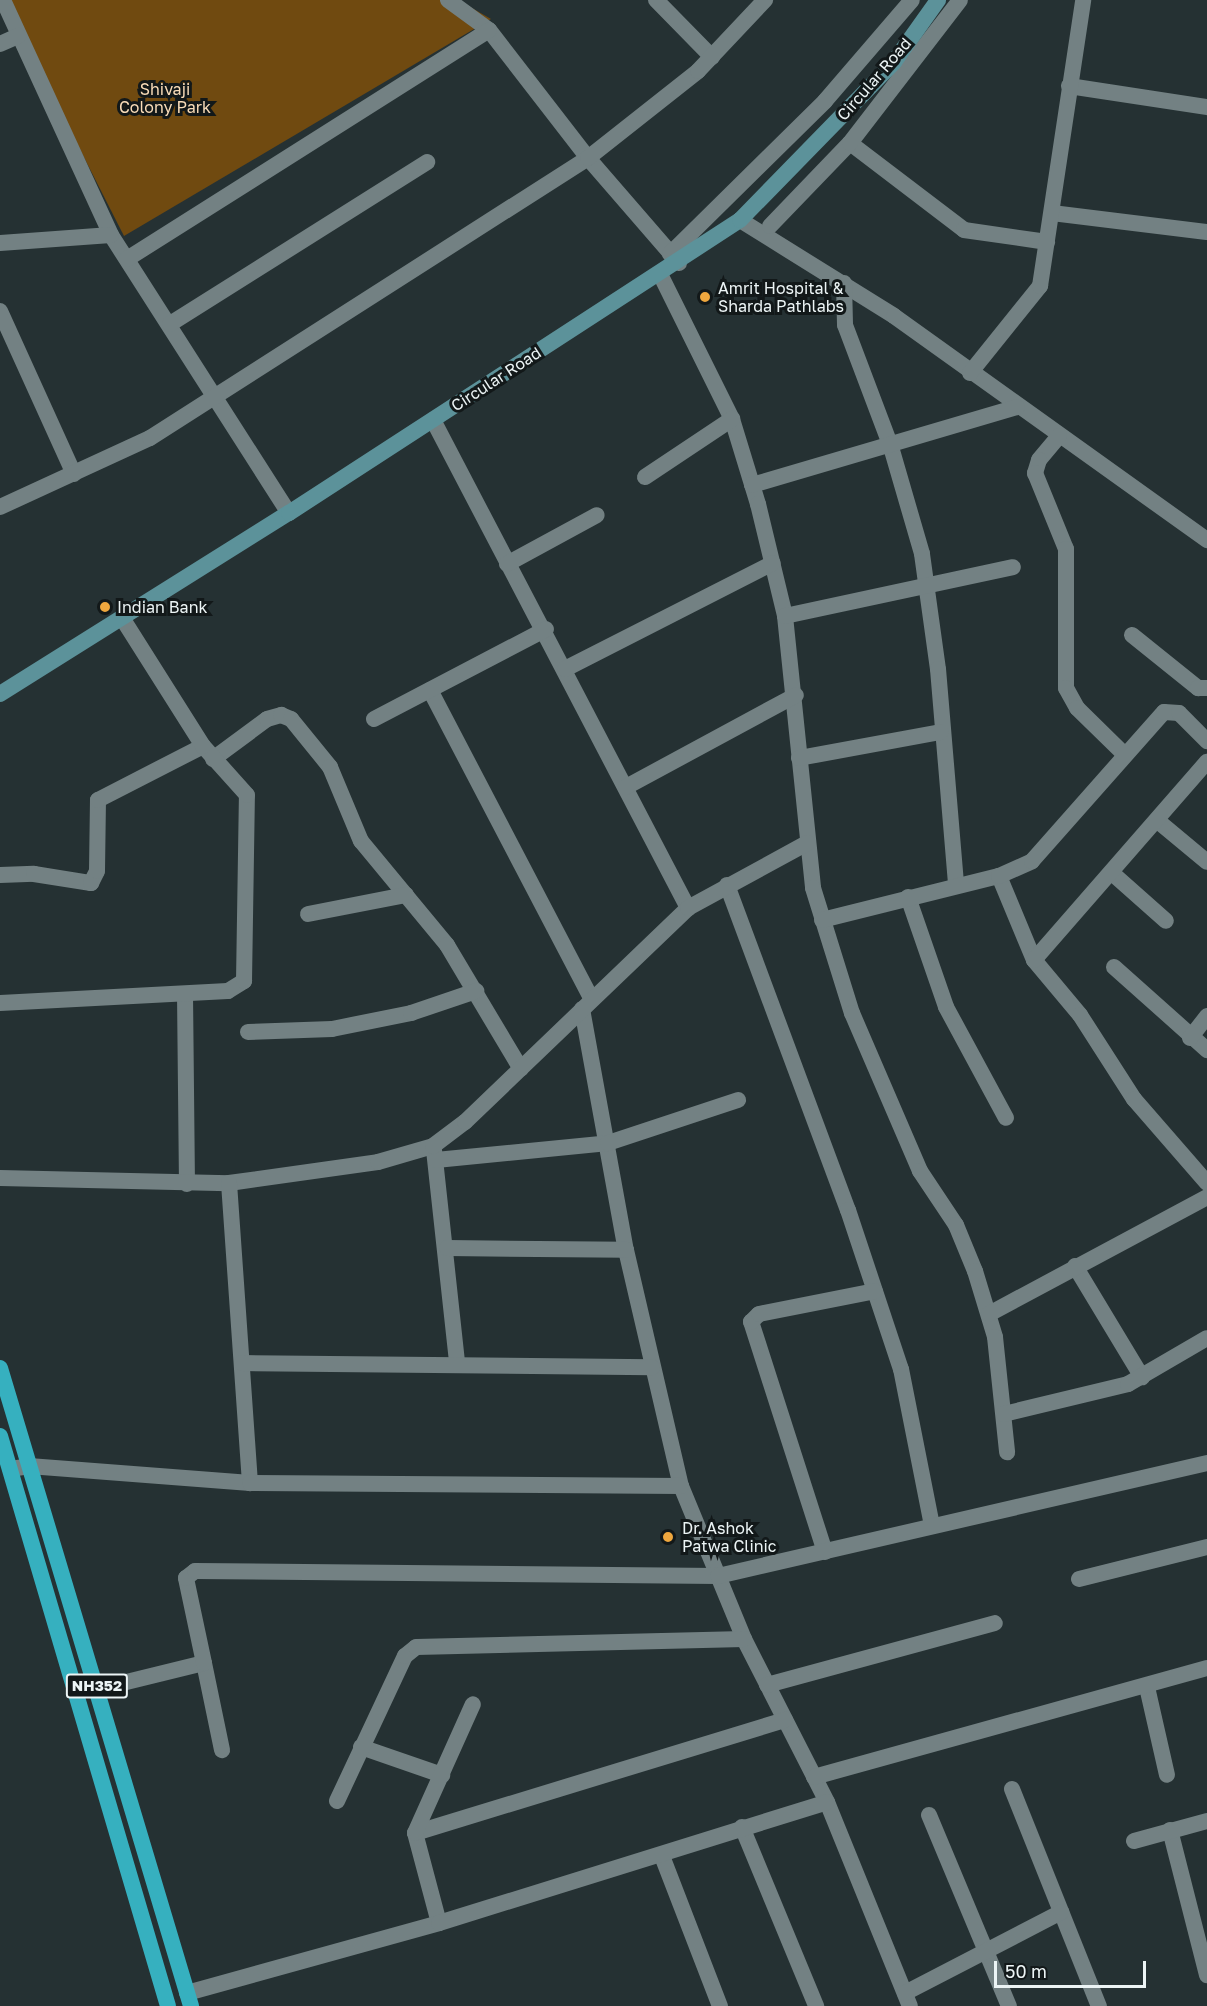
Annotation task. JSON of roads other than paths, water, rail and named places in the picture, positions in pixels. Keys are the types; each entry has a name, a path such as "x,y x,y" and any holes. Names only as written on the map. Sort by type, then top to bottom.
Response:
{"highway":[{"name":"NH352","path":"0,1368 98,1689 189,2000"},
{"name":"NH352","path":"0,1436 168,2006"}],"main road":[{"name":"Circular Road","path":"0,694 289,513 660,274 674,259 745,215 767,196 894,62 938,0"}],"street":[{"path":"3,0 111,235 289,513"},
{"path":"448,0 489,30 588,158 674,259 825,101 912,0"},
{"path":"656,0 712,57"},
{"path":"0,507 150,438 213,394 588,158 712,57 765,0"},
{"path":"770,226 850,143 960,0"},
{"path":"970,373 1036,293 1052,213 1083,0"},
{"path":"128,259 489,30"},
{"path":"0,44 18,36"},
{"path":"1069,86 1207,107"},
{"path":"850,143 964,230 1047,242"},
{"path":"170,324 427,162"},
{"path":"1052,213 1207,232"},
{"path":"745,215 770,226 833,268 842,281 845,325 891,447 926,584 956,885"},
{"path":"745,215 826,276 842,281 1207,540"},
{"path":"0,243 111,235"},
{"path":"660,274 732,419 752,485 785,616 796,695 807,843 822,920 852,1014 920,1170 956,1225 989,1314 1008,1452"},
{"path":"0,311 74,474"},
{"path":"752,485 891,447 1017,407"},
{"path":"645,477 732,419"},
{"path":"433,420 507,564 546,629 688,908"},
{"path":"1059,436 1035,473 1066,549 1066,688 1077,708 1125,755"},
{"path":"507,564 597,515"},
{"path":"565,669 772,563"},
{"path":"785,616 1012,567"},
{"path":"0,1003 228,991 242,984 245,976 249,805 243,788 208,752 122,618"},
{"path":"374,719 546,629"},
{"path":"1132,635 1198,688 1207,688"},
{"path":"430,690 587,1004 626,1250 681,1486 744,1639 826,1802 907,2000 987,1950 1061,1912"},
{"path":"626,787 796,695"},
{"path":"822,920 999,876 1043,852 1125,755 1168,710 1179,713 1207,741"},
{"path":"0,875 34,874 91,883 97,871 98,800 208,752 267,719 281,715 291,719 330,767 361,841 447,945 521,1069"},
{"path":"799,758 941,732"},
{"path":"1034,960 1159,822 1207,762"},
{"path":"1159,822 1206,859"},
{"path":"435,1153 688,908 807,843"},
{"path":"1112,873 1166,921"},
{"path":"999,876 1034,960 1080,1015 1134,1099 1207,1183"},
{"path":"727,885 875,1291 901,1369 932,1526"},
{"path":"308,914 406,894"},
{"path":"908,897 946,1007 1006,1118"},
{"path":"1114,967 1190,1038 1207,1050"},
{"path":"248,1032 332,1029 411,1013 476,991"},
{"path":"185,994 187,1184"},
{"path":"1190,1038 1207,1016"},
{"path":"0,1178 187,1184 229,1183 435,1153 608,1143 738,1100"},
{"path":"435,1153 447,1248 457,1362"},
{"path":"229,1183 250,1483"},
{"path":"989,1314 1207,1197"},
{"path":"447,1248 626,1250"},
{"path":"1075,1266 1142,1377"},
{"path":"825,1552 751,1323 759,1314 875,1291"},
{"path":"1004,1414 1142,1377 1207,1338"},
{"path":"242,1363 457,1362 652,1367"},
{"path":"222,1750 186,1578 195,1571 718,1576 1207,1463"},
{"path":"11,1469 29,1466 250,1483 681,1486"},
{"path":"1079,1579 1207,1547"},
{"path":"767,1685 995,1623"},
{"path":"337,1801 405,1656 416,1647 744,1639"},
{"path":"98,1689 204,1663"},
{"path":"814,1777 1147,1687 1207,1668"},
{"path":"1147,1687 1167,1775"},
{"path":"439,1923 415,1833 473,1704"},
{"path":"415,1833 785,1720"},
{"path":"362,1748 442,1775"},
{"path":"1012,1789 1099,2006"},
{"path":"189,2000 662,1856 742,1827 826,1802"},
{"path":"929,1815 1009,2006"},
{"path":"1134,1841 1207,1821"},
{"path":"742,1827 816,2006"},
{"path":"1170,1830 1204,1946 1207,1975"},
{"path":"662,1856 720,2006"}],"place":[{"name":"Amrit Hospital & Sharda Pathlabs","path":"705,297"},
{"name":"Indian Bank","path":"105,607"},
{"name":"Dr. Ashok Patwa Clinic","path":"668,1537"}],"park label":[{"name":"Shivaji Colony Park","path":"165,98"}]}
